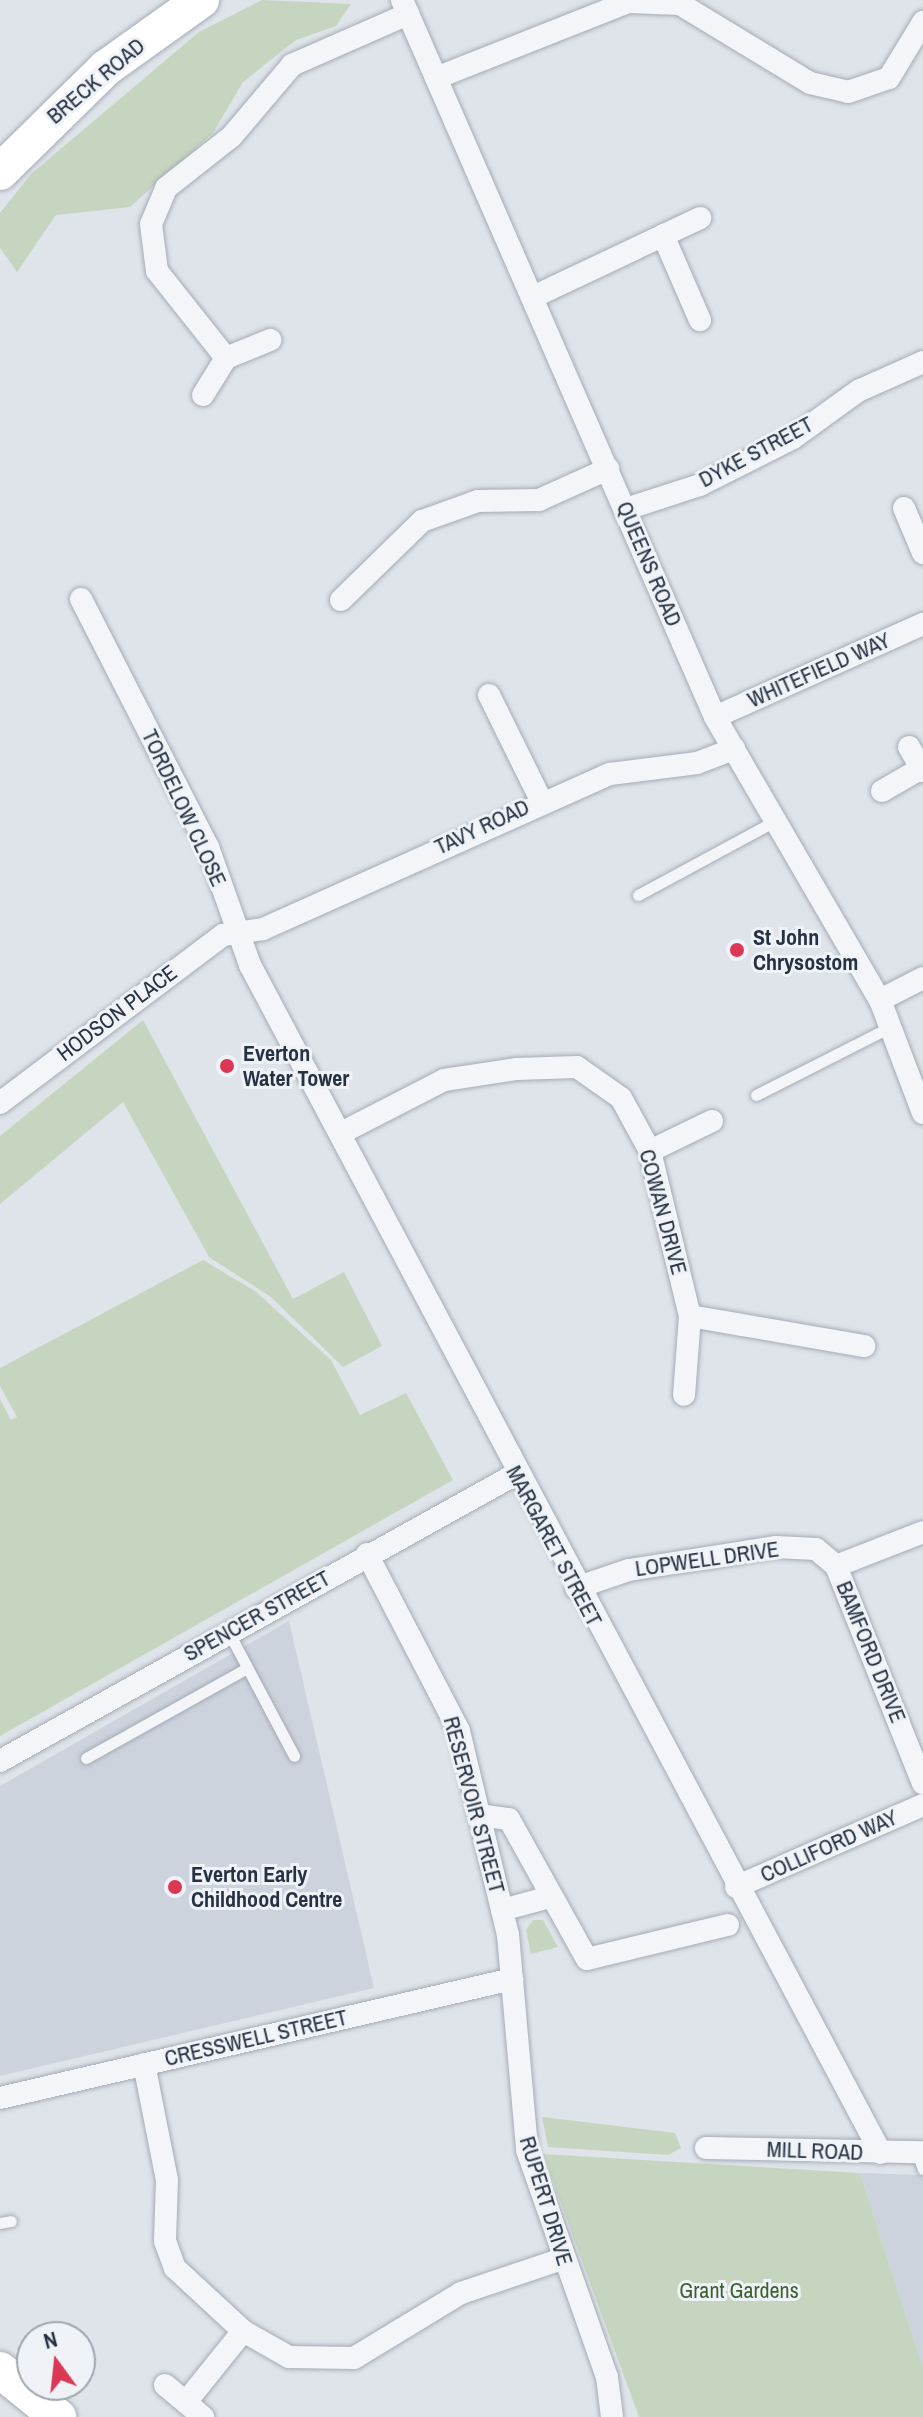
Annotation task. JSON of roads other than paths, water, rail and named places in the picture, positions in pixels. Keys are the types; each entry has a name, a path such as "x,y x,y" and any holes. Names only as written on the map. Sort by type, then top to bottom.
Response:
{"main road":[{"name":"BRECK ROAD","path":"0,172 106,68 201,0"},
{"path":"0,2370 58,2417"}],"street":[{"path":"436,78 628,2 680,4 810,83 848,92 889,78 923,22"},
{"name":"QUEENS ROAD","path":"405,7 715,717 773,822 880,1000 888,1028 923,1113"},
{"path":"226,358 157,271 151,224 166,188 232,136 292,65 405,7"},
{"path":"533,297 700,218"},
{"path":"663,235 700,320"},
{"path":"203,395 226,358 270,340"},
{"name":"DYKE STREET","path":"626,509 700,485 793,438 858,391 923,362"},
{"path":"341,600 422,521 478,501 539,500 608,469"},
{"path":"904,508 923,553"},
{"name":"TORDELOW CLOSE","path":"81,599 208,847 239,933"},
{"name":"WHITEFIELD WAY","path":"715,717 923,624"},
{"path":"489,695 541,800"},
{"path":"882,791 922,770 909,747"},
{"name":"TAVY ROAD","path":"239,933 263,929 541,800 610,774 697,763 734,749"},
{"name":"HODSON PLACE","path":"0,1103 223,935 239,933"},
{"name":"MARGARET STREET","path":"239,933 516,1474 881,2153"},
{"path":"880,1000 923,978"},
{"name":"COWAN DRIVE","path":"341,1133 444,1080 577,1067 621,1098 650,1151 690,1316 684,1395"},
{"path":"650,1151 712,1121"},
{"path":"690,1316 864,1346"},
{"name":"SPENCER STREET","path":"0,1761 367,1554 516,1474"},
{"path":"836,1566 923,1532"},
{"name":"LOPWELL DRIVE","path":"576,1588 629,1570 776,1547 816,1549 836,1566"},
{"name":"RESERVOIR STREET","path":"367,1554 455,1721 502,1910 512,1979"},
{"name":"BAMFORD DRIVE","path":"836,1566 923,1783"},
{"name":"COLLIFORD WAY","path":"736,1887 923,1805"},
{"path":"479,1815 509,1819 587,1959 728,1925"},
{"path":"502,1910 550,1897"},
{"name":"CRESSWELL STREET","path":"0,2098 512,1979"},
{"name":"RUPERT DRIVE","path":"512,1979 527,2150 562,2259 607,2377 612,2417"},
{"path":"144,2064 167,2180 169,2255 184,2280 243,2331 289,2357 339,2362 370,2352 461,2293 562,2259"},
{"name":"MILL ROAD","path":"706,2148 921,2157"},
{"path":"186,2402 243,2331"},
{"path":"165,2385 203,2417"}],"lane":[{"path":"638,895 773,822"},
{"path":"756,1095 888,1028"},
{"path":"228,1632 294,1756"},
{"path":"86,1758 247,1668"}],"place":[{"name":"St John Chrysostom","path":"737,950"},
{"name":"Everton Water Tower","path":"227,1066"},
{"name":"Everton Early Childhood Centre","path":"175,1887"}],"park label":[{"name":"Grant Gardens","path":"739,2291"}]}
